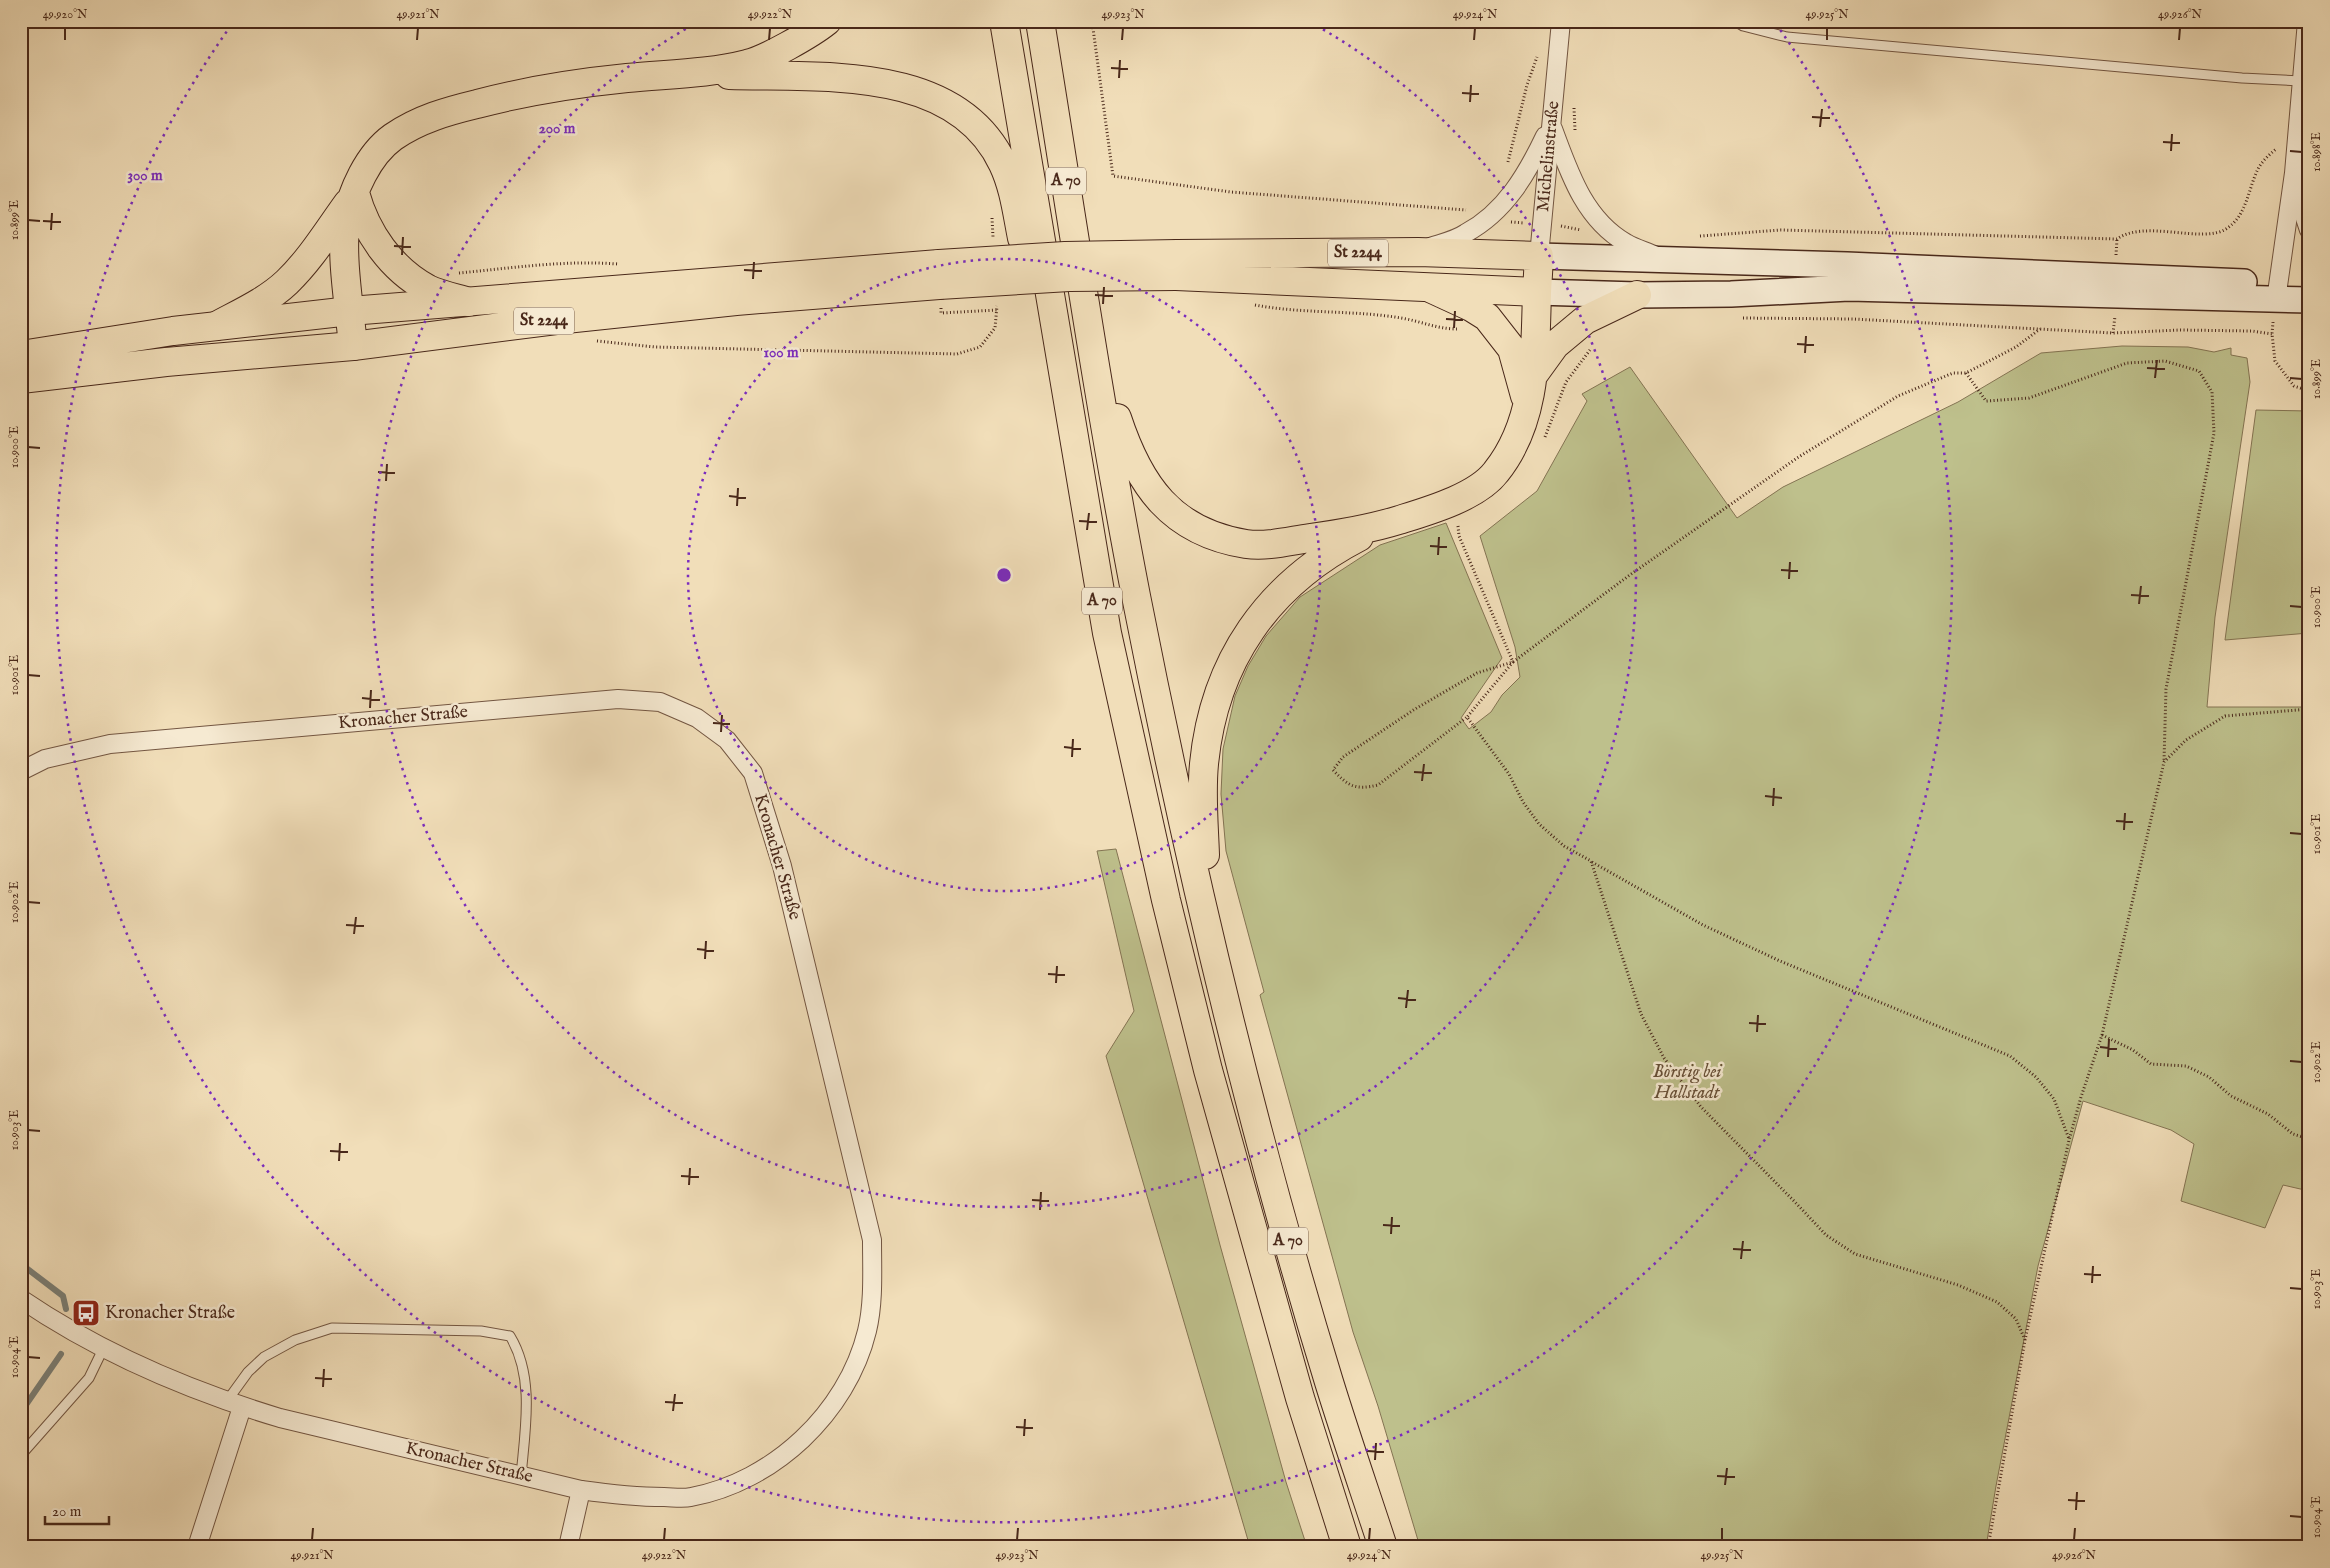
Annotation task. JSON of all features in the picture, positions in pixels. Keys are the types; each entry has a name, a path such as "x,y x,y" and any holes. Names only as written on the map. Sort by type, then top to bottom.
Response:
{"main road":[{"path":"353,346 344,244 346,221 355,194 374,156 393,137 436,114 504,97 626,78 687,74 749,64 798,40 826,21"},
{"name":"A 70","path":"1004,21 1107,633 1166,900 1208,1070 1300,1398 1347,1547"},
{"name":"A 70","path":"1040,21 1136,595 1208,931 1240,1062 1283,1222 1330,1384 1383,1547"},
{"path":"687,74 854,80 882,83 908,88 961,112 977,126 992,145 1003,164 1012,186 1022,239 1050,300"},
{"path":"355,194 361,215 389,260 404,273 430,289 469,302"},
{"path":"216,326 264,300 286,284 299,270 355,194"},
{"name":"St 2244","path":"21,355 216,326 350,311 469,302 939,274 1068,277 1176,265 1418,252 1847,265 2277,292 2309,300"},
{"name":"Michelinstraße","path":"1534,374 1539,256"},
{"name":"St 2244","path":"1176,265 1432,289 1637,295 1730,294 1849,288 2277,292 2309,284"},
{"name":"St 2244","path":"21,379 166,362 353,346 556,320 736,301 939,274"},
{"path":"1432,289 1471,307 1487,318 1512,349 1527,405"},
{"path":"1208,931 1203,798 1204,765 1214,710 1232,660 1246,636 1266,608 1299,575 1340,546 1383,525 1478,488 1495,474 1510,453 1520,433 1534,374 1555,344 1585,320 1637,295"},
{"path":"1092,340 1120,427 1137,467 1153,495 1186,522 1224,538 1247,544 1268,544 1383,525"}],"street":[{"name":"Michelinstraße","path":"1539,256 1560,21"},
{"path":"2277,292 2293,176 2302,145 2302,81 2307,21"},
{"path":"1418,252 1466,234 1496,211 1514,192 1534,159 1551,124"},
{"path":"1551,124 1582,199 1599,222 1626,243 1668,260"},
{"path":"2293,176 2309,230"},
{"name":"Kronacher Straße","path":"21,770 45,759 110,744 618,699 660,702 697,718 727,740 753,773 782,866 872,1240 872,1281 867,1331 849,1381 820,1420 789,1452 742,1482 690,1497 631,1497 581,1490 280,1418 235,1404 77,1335 21,1299"},
{"path":"197,1547 235,1404"},
{"path":"568,1547 581,1490"}],"lane":[{"path":"1735,21 1743,26 1787,37 2242,78 2302,81"},
{"path":"235,1404 248,1372 264,1356 295,1340 332,1328 481,1330 510,1336 519,1351 527,1398 521,1476"},
{"path":"21,1455 89,1378 104,1347"}],"path":[{"path":"318,21 338,22"},
{"path":"1092,21 1113,176 1231,192 1472,210 1464,215"},
{"path":"1507,165 1527,85 1540,49"},
{"path":"1574,107 1576,135"},
{"path":"1693,236 1782,230 2117,239 2125,233 2146,231 2209,233 2225,230 2237,220 2258,169 2265,158 2277,148 2302,145"},
{"path":"992,213 993,239"},
{"path":"2116,258 2117,239"},
{"path":"2277,292 2272,334 2275,361 2294,386 2309,391"},
{"path":"588,340 655,347 957,354 980,347 995,328 998,310 997,301"},
{"path":"1251,305 1276,309 1400,318 1445,329 1463,328 1487,318"},
{"path":"941,313 998,310"},
{"path":"2113,333 2115,313"},
{"path":"1735,318 1853,318 2113,333 2189,330 2252,331 2272,334"},
{"path":"1513,662 1478,673 1415,709 1343,757 1333,770 1343,781 1353,786 1363,788 1378,785 1467,717 1513,662 1627,577 1797,458 1898,396 1953,373 1966,373 2016,347 2040,329"},
{"path":"1966,373 1986,401 2029,398 2127,363 2165,361 2200,371 2212,392 2214,433 2166,689 2164,762 2102,1036 2081,1097 2069,1140 2024,1340 1988,1547"},
{"path":"1460,536 1513,662"},
{"path":"2164,762 2186,740 2225,716 2309,709"},
{"path":"1467,717 1509,774 1523,802 1540,824 1564,846 1703,925 1746,945 2010,1056 2036,1077 2054,1099 2069,1140"},
{"path":"1592,861 1641,1014 1664,1058 1701,1107 1826,1235 1855,1254 1958,1285 1997,1302 2016,1319 2024,1340"},
{"path":"2102,1036 2133,1050 2151,1064 2186,1066 2209,1077 2231,1096 2268,1114 2293,1134 2309,1139"}],"green space":[{"name":"Börstig bei Hallstadt","path":"2122,346 2188,347 2214,352 2231,348 2231,355 2247,358 2250,382 2215,617 2207,707 2309,707 2309,1191 2283,1185 2265,1228 2181,1201 2194,1144 2171,1130 2083,1101 2038,1266 1986,1547 1420,1547 1378,1406 1353,1332 1260,995 1264,992 1226,851 1221,794 1223,749 1235,696 1248,666 1266,636 1300,597 1380,545 1446,523 1502,658 1461,718 1469,729 1491,712 1502,695 1520,677 1515,647 1480,536 1537,491 1587,401 1582,394 1630,367 1737,518 1783,487 1958,402 2041,353"},
{"path":"2256,410 2309,411 2309,633 2225,640"},
{"path":"1116,849 1220,1245 1286,1482 1307,1547 1250,1547 1106,1056 1134,1011 1097,851"}],"waterway":[{"path":"21,1264 63,1296 66,1309"},
{"path":"21,1412 61,1354"}],"place":[{"name":"Kronacher Straße","path":"86,1313"}]}
